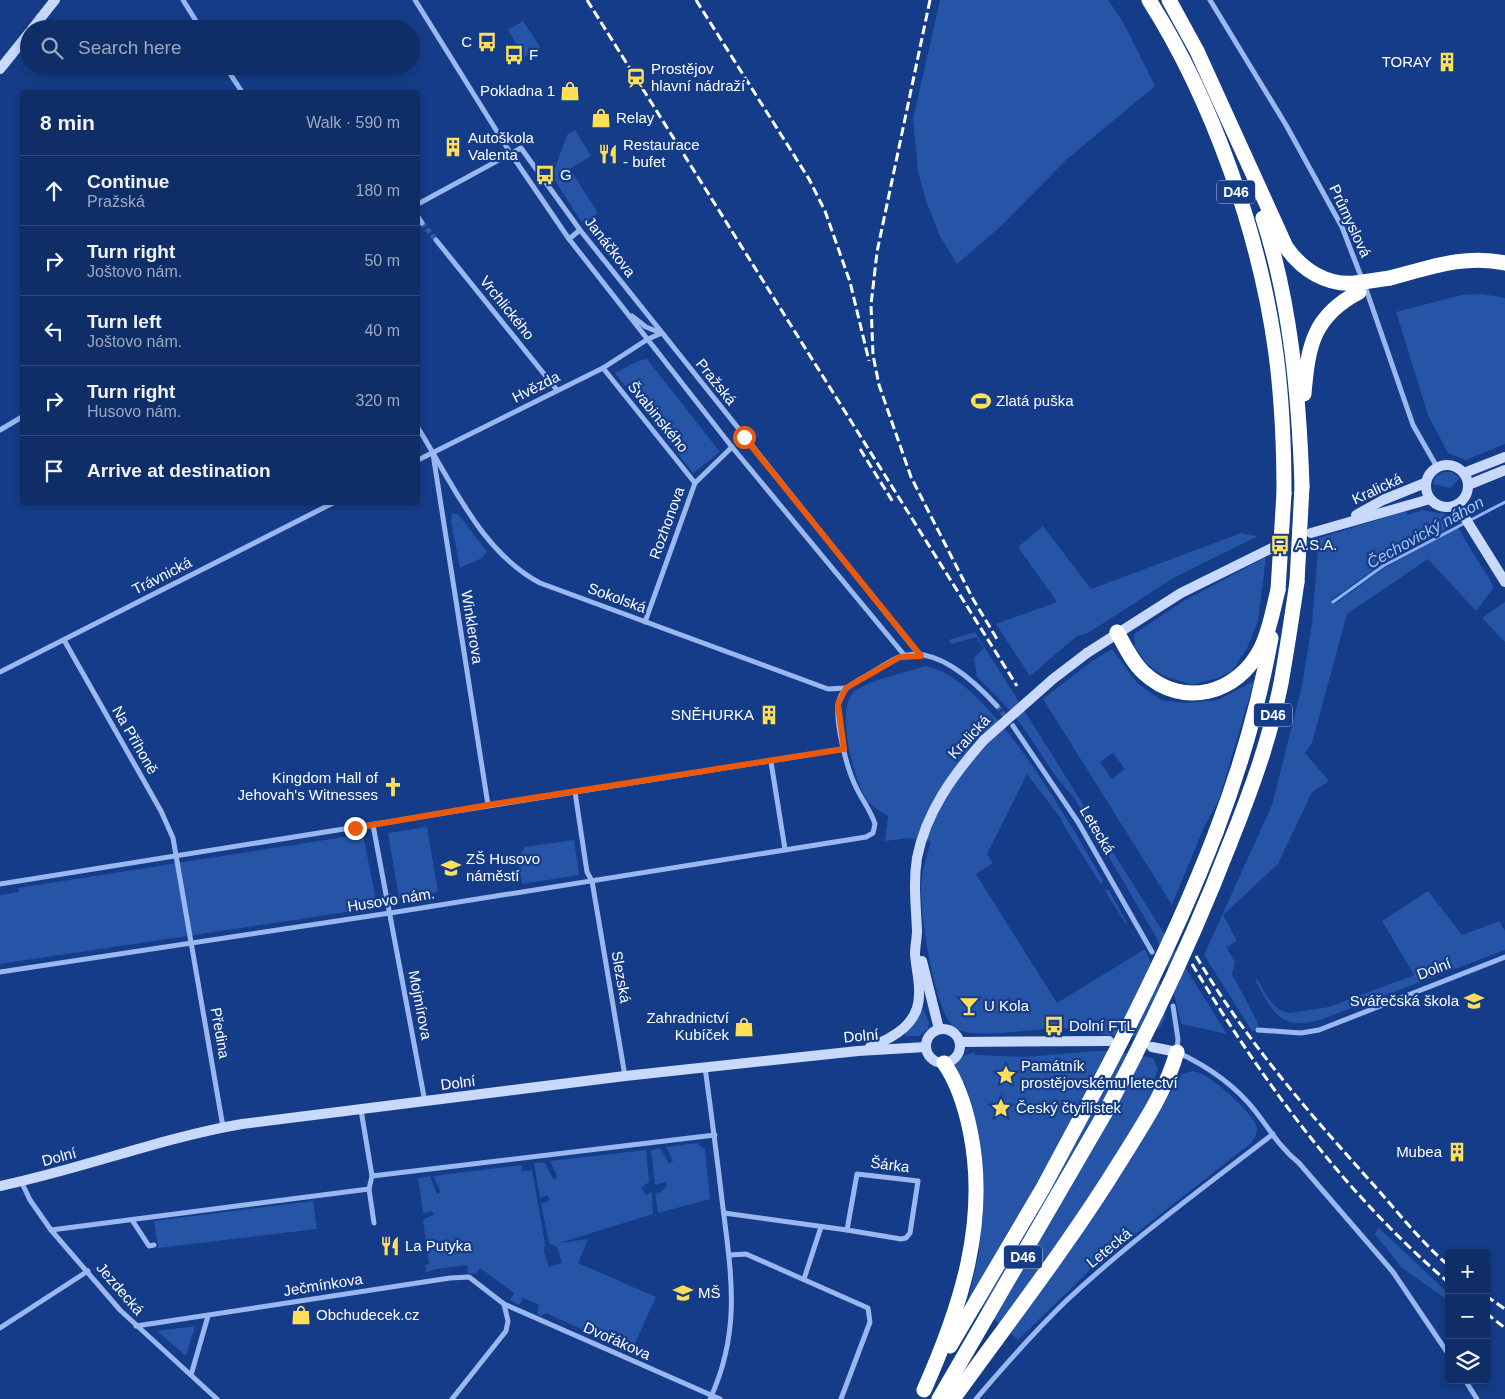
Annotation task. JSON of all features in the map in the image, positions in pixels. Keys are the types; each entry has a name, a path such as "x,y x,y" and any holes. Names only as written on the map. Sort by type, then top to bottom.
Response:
{"highway":[{"name":"D46","path":"922,1395 1043,1188 1164,958 1189,901 1233,788 1263,681 1278,590 1284,493 1284,440 1276,353 1252,240 1226,161 1202,100 1149,0"},
{"name":"D46","path":"939,1399 1105,1113 1149,1031 1205,909 1249,796 1268,738 1281,684 1297,582 1302,486 1292,349 1268,234 1243,157 1201,60 1169,0"},
{"path":"1243,157 1282,240 1296,260 1311,272 1328,280 1357,288"},
{"path":"1300,438 1306,367 1311,341 1318,327 1332,310 1357,288 1458,261 1483,260 1505,263"},
{"path":"1117,632 1131,657 1150,678 1177,691 1207,693 1232,682 1255,658 1266,635 1278,590"},
{"path":"953,1399 1080,1224 1115,1170 1154,1106 1176,1052"},
{"path":"922,1395 945,1342 966,1276 977,1204 973,1145 967,1118 957,1084 944,1063"}],"main road":[{"path":"39,20 54,0"},
{"path":"0,70 20,44"},
{"path":"1464,472 1505,457"},
{"path":"1451,465 1464,472 1468,485 1466,495 1458,507 1440,506 1430,499 1425,483 1429,474 1437,467 1451,465"},
{"path":"1468,485 1505,470"},
{"name":"Kralická","path":"1342,522 1383,500 1425,483"},
{"name":"Kralická","path":"1311,533 1342,522 1430,499"},
{"path":"1458,507 1505,582"},
{"name":"Kralická","path":"858,1051 895,1036 905,1027 913,1015 919,995 915,952 917,930 914,902 915,870 926,826 950,781 984,740 1032,697 1087,653 1117,632 1181,593 1272,548"},
{"path":"917,930 924,972 940,1029"},
{"path":"940,1029 952,1031 960,1042 960,1050 956,1058 944,1063 932,1059 926,1047 929,1035 940,1029"},
{"path":"960,1042 1109,1042"},
{"name":"Dolní","path":"0,1186 223,1127 625,1076 858,1051 926,1047"},
{"path":"1152,1047 1176,1052"}],"street":[{"path":"183,0 195,20"},
{"name":"Janáčkova","path":"415,0 511,154 569,239 732,446"},
{"name":"Průmyslová","path":"1210,0 1286,125 1342,227 1367,292 1413,425 1437,467"},
{"path":"231,75 241,90"},
{"name":"Janáčkova","path":"511,154 521,148 580,230 662,334"},
{"path":"420,203 511,154"},
{"path":"569,239 580,230"},
{"name":"Vrchlického","path":"436,240 557,390"},
{"name":"Janáčkova","path":"624,309 646,327 662,334"},
{"name":"Hvězda","path":"433,452 603,368 648,340 662,334"},
{"name":"Pražská","path":"662,334 921,656"},
{"name":"Švabinského","path":"603,368 695,483"},
{"path":"0,430 20,418"},
{"name":"Sokolská","path":"420,431 464,505 493,544 519,570 540,583 828,689 846,688"},
{"path":"732,446 905,656"},
{"name":"Rozhonova","path":"645,622 695,483 732,446"},
{"path":"420,459 433,452"},
{"name":"Winklerova","path":"433,452 488,805"},
{"name":"Trávnická","path":"0,672 329,505"},
{"name":"Na Příhoně","path":"64,640 171,831 177,854 192,943"},
{"path":"0,884 177,854 373,826 488,805 844,749 838,704 846,688 894,660 905,656 921,656 957,670 976,685 997,706"},
{"name":"Letecká","path":"1012,726 1083,830 1152,952"},
{"name":"Husovo nám.","path":"0,972 390,913 866,837 873,834 875,824 855,786 844,749"},
{"path":"771,762 785,850"},
{"name":"Slezská","path":"575,792 587,872 592,881 625,1076"},
{"name":"Mojmírova","path":"373,826 425,1102"},
{"name":"Předina","path":"192,943 223,1127"},
{"name":"Dolní","path":"1258,1030 1301,1033 1319,1030 1505,957"},
{"path":"1173,1006 1178,1039 1176,1052 1211,1071 1249,1104 1286,1153 1298,1163 1383,1258 1403,1284 1445,1349"},
{"path":"705,1068 730,1255 733,1301 730,1339 725,1360 710,1397"},
{"path":"361,1110 372,1176 369,1190 374,1223"},
{"name":"Letecká","path":"976,1399 1018,1350 1066,1301 1105,1266 1273,1134"},
{"path":"372,1176 715,1135"},
{"name":"Šárka","path":"724,1213 901,1239 906,1238 910,1233 918,1181 857,1174 847,1230"},
{"name":"Jezdecká","path":"21,1181 30,1200 51,1230 136,1326 217,1399"},
{"path":"51,1230 369,1190"},
{"path":"132,1220 149,1246 154,1245"},
{"path":"804,1280 821,1227"},
{"path":"730,1255 746,1254 868,1308 870,1322 841,1399"},
{"path":"0,1328 88,1271"},
{"name":"Ječmínkova","path":"136,1326 459,1277 474,1280 504,1304"},
{"path":"452,1399 506,1331 508,1321 504,1304"},
{"name":"Dvořákova","path":"504,1304 710,1397 720,1399"},
{"path":"191,1375 208,1316"},
{"path":"1468,1384 1477,1399"}],"shaded area":[{"path":"940,0 1108,0 1123,22 1155,86 1066,160 1001,226 957,264 940,236 926,201 918,171 913,119"},
{"path":"523,21 540,47 524,57 508,30"},
{"path":"575,130 591,156 570,169 598,213 585,222 581,221 552,176 567,135"},
{"path":"1482,294 1505,298 1505,444 1466,460 1448,453 1428,415 1396,312 1461,295"},
{"path":"647,359 720,452 693,473 615,373 638,361"},
{"path":"1443,472 1452,472 1460,478 1450,488 1433,484 1435,477"},
{"path":"1422,510 1444,514 1455,524 1382,564 1331,600 1335,604 1384,568 1458,528 1494,587 1476,611 1428,559 1347,614 1312,743 1305,753 1329,781 1312,792 1278,864 1223,915 1237,941 1226,947 1235,962 1232,974 1258,1023 1258,1030 1252,1031 1204,955 1272,805 1302,686 1312,623 1319,538 1406,511 1408,515"},
{"path":"452,514 458,514 487,552 482,558 460,568 451,522"},
{"path":"1043,526 1091,589 1241,533 1258,536 1175,577 1088,633 1077,636 1030,676 996,624 1057,602 1018,547"},
{"path":"1266,557 1258,621 1247,648 1232,671 1218,678 1192,685 1164,676 1147,664 1135,647 1134,634 1182,602"},
{"path":"1505,602 1505,642 1482,618"},
{"path":"975,632 1227,1034 1181,1024 1168,968 1156,937 1073,796 1051,770 1014,716 999,698 977,677 974,658 984,648 976,637 951,644 949,640"},
{"path":"1112,649 1137,683 1161,700 1186,703 1218,700 1254,681 1219,800 1204,827 1172,905 1043,699 1092,661","holes":["1113,753 1125,769 1112,779 1100,762"]},
{"path":"925,666 949,676 975,696 1001,723 1026,756 1071,825 1103,880 1101,884 1105,890 1109,890 1127,923 1126,925 1061,821 1062,820 1027,774 987,854 993,863 976,874 1057,1003 1145,949 1164,997 1165,1016 1162,1024 1154,1031 1131,1037 1064,1028 976,1033 964,1032 955,1028 947,1019 935,984 930,961 921,899 922,880 931,841 910,838 885,841 888,816 871,805 864,794 853,765 846,731 848,702 853,693 859,688"},
{"path":"427,827 438,892 399,898 388,833"},
{"path":"363,834 377,906 374,908 0,964 0,895 19,892 18,888"},
{"path":"574,840 579,875 522,884 518,858 525,847"},
{"path":"1428,891 1462,935 1499,921 1505,931 1505,950 1320,1020 1306,1023 1287,1021 1280,1017 1268,1003 1256,982 1257,979 1274,1005 1284,1012 1290,1013 1329,1007 1414,975 1382,921"},
{"path":"922,1008 929,1022 928,1029 919,1036 904,1036"},
{"path":"1111,1051 1153,1058 1158,1069 1152,1089 1169,1095 1182,1074 1193,1071 1203,1075 1212,1080 1249,1114 1257,1128 1255,1136 1251,1143 1091,1269 1018,1340 969,1298 979,1251 983,1196 970,1100 965,1083 961,1084 954,1066 964,1056 974,1052 975,1055 1026,1057"},
{"path":"697,1143 705,1150 710,1199 658,1213 655,1193 661,1192 667,1186 665,1182 655,1185 651,1150 660,1148 669,1164 673,1161 666,1147"},
{"path":"646,1150 649,1182 641,1188 646,1195 651,1192 652,1194 653,1214 559,1243 588,1239 578,1263 656,1297 631,1352 546,1313 541,1316 537,1314 539,1305 523,1298 519,1305 510,1300 514,1293 480,1268 476,1274 468,1273 467,1265 426,1272 425,1265 429,1264 423,1220 434,1214 432,1211 423,1213 418,1178 430,1176 437,1194 441,1192 433,1176 522,1165 522,1171 532,1170 545,1244 544,1251 549,1267 562,1263 557,1247 549,1243 541,1204 550,1200 547,1195 540,1198 534,1163 544,1162 554,1180 558,1177 550,1161"},
{"path":"313,1201 317,1229 158,1248 154,1221"},
{"path":"1379,1228 1445,1290 1445,1298 1402,1268 1375,1234"},
{"path":"195,1326 186,1356 157,1331"}],"waterway":[{"name":"Čechovický náhon","path":"1333,602 1383,566 1505,502"}],"tunnel":[{"path":"422,223 436,240"},
{"path":"997,706 1013,726"}],"railway":[{"path":"587,0 1017,686"},
{"path":"696,0 809,179 825,211 850,282 869,361"},
{"path":"930,0 877,252 871,305 873,355 879,385 911,477 973,599 997,639"},
{"path":"860,449 893,502"},
{"path":"1196,956 1235,1016 1278,1074 1409,1226 1445,1262"},
{"path":"1192,964 1247,1051 1340,1174 1375,1212 1445,1279"},
{"path":"1490,1299 1505,1309"},
{"path":"1490,1316 1505,1328"}],"place":[{"name":"C","path":"487,42"},
{"name":"F","path":"514,55"},
{"name":"TORAY","path":"1447,62"},
{"name":"Prostějov hlavní nádraží","path":"636,78"},
{"name":"Pokladna 1","path":"570,91"},
{"name":"Relay","path":"601,118"},
{"name":"Autoškola Valenta","path":"453,147"},
{"name":"Restaurace - bufet","path":"608,154"},
{"name":"G","path":"545,175"},
{"name":"Zlatá puška","path":"981,401"},
{"name":"A.S.A.","path":"1280,545"},
{"name":"SNĚHURKA","path":"769,715"},
{"name":"Kingdom Hall of Jehovah's Witnesses","path":"393,787"},
{"name":"ZŠ Husovo náměstí","path":"451,868"},
{"name":"Svářečská škola","path":"1474,1001"},
{"name":"U Kola","path":"969,1006"},
{"name":"Dolní FTL","path":"1054,1026"},
{"name":"Zahradnictví Kubíček","path":"744,1027"},
{"name":"Památník prostějovskému letectví","path":"1006,1075"},
{"name":"Český čtyřlístek","path":"1001,1108"},
{"name":"Mubea","path":"1457,1152"},
{"name":"La Putyka","path":"390,1246"},
{"name":"MŠ","path":"683,1293"},
{"name":"Obchudecek.cz","path":"301,1315"}],"route":[{"path":"355,828 844,749 838,704 846,688 900,657 921,656 744,437"}]}
